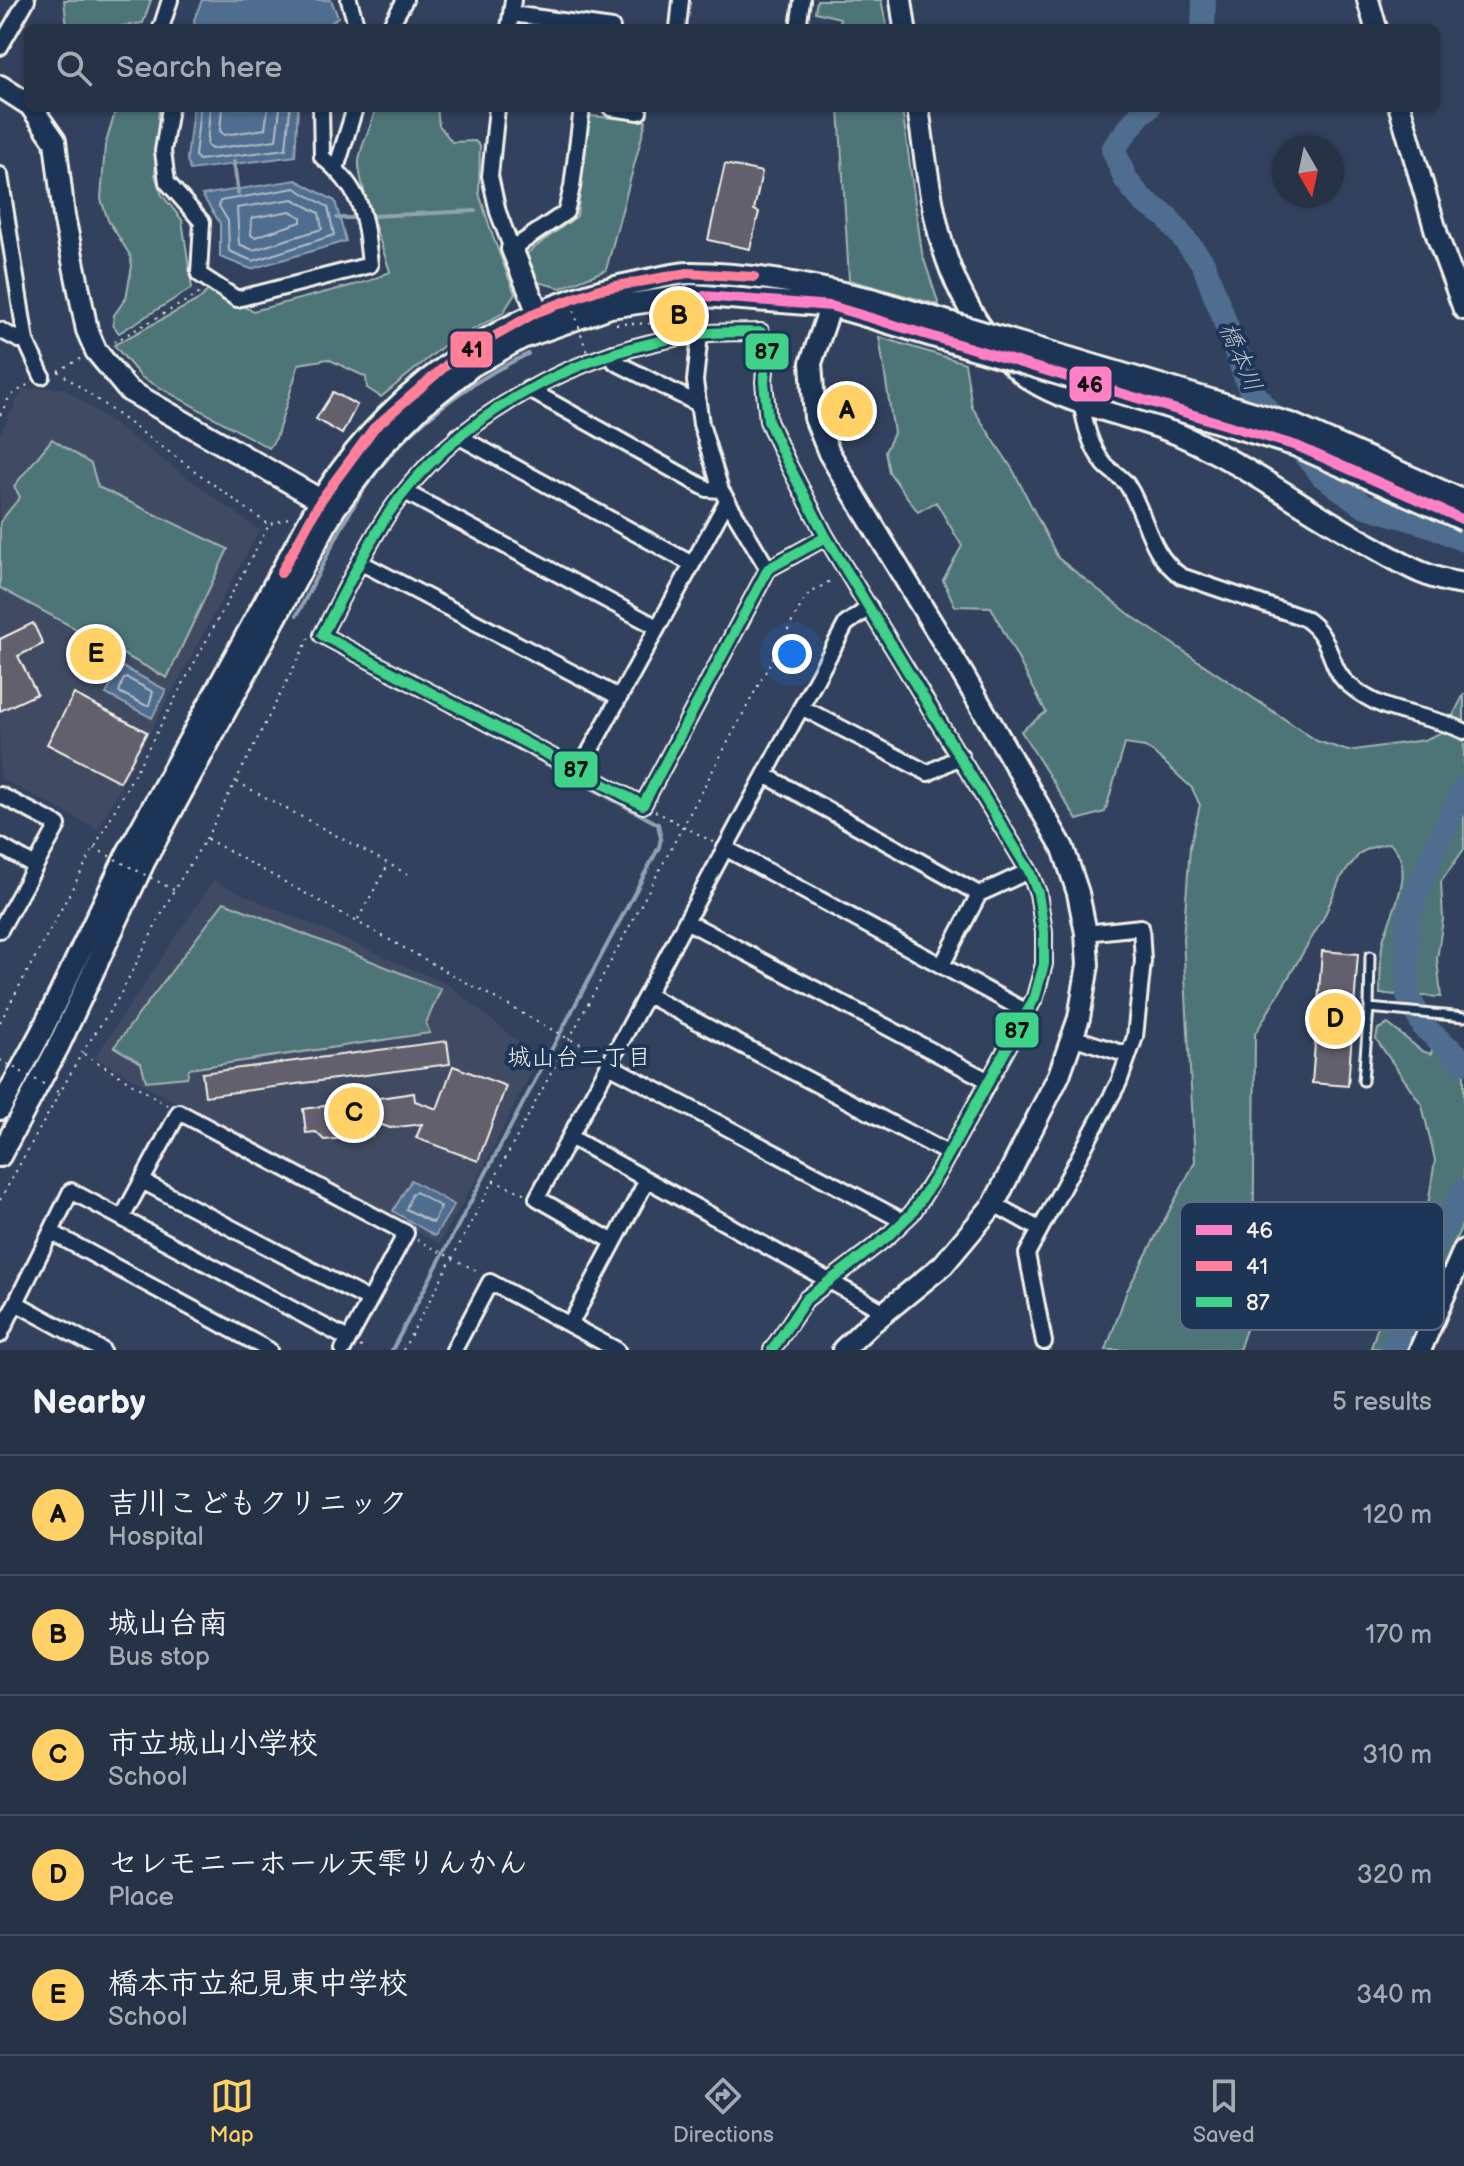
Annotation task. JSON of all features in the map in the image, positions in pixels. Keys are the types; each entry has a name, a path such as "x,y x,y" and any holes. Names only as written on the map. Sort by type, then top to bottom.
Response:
{"street":[{"path":"0,47 5,28 27,0"},
{"path":"162,24 170,0"},
{"path":"349,0 356,24"},
{"path":"391,24 405,0"},
{"path":"678,24 681,0"},
{"path":"799,24 802,0"},
{"path":"901,0 904,24"},
{"path":"1368,0 1375,24"},
{"path":"511,14 583,24"},
{"path":"0,86 24,102"},
{"path":"34,112 55,141 64,216 87,330 96,351 128,390 328,504"},
{"path":"169,112 163,151 167,182 202,222 199,274 237,299 370,265 360,198 322,157 321,112"},
{"path":"336,169 354,112"},
{"path":"497,112 490,176 498,212 542,321"},
{"path":"512,249 566,212 581,112"},
{"path":"919,112 938,236 954,281 994,345 1031,380 1178,435 1240,466 1348,534 1428,578 1464,584"},
{"path":"1401,112 1438,238 1464,309"},
{"path":"0,175 5,243 26,341 42,376"},
{"path":"0,1109 42,1031 127,854 328,504 422,406 472,366 522,338 542,321 692,295 767,299 833,298 1291,424 1464,501"},
{"path":"833,298 811,363 815,418 829,453 1063,848 1078,893 1086,933 1088,965 1079,1018 1059,1075 994,1204 943,1265 843,1350"},
{"path":"868,308 1297,446 1464,520"},
{"path":"0,330 19,340"},
{"path":"772,1350 806,1299 831,1282 912,1213 949,1154 1035,997 1044,964 1044,932 1038,893 1029,871 826,537 768,421 764,382 767,346 761,332 700,334 588,361 528,389 458,436 387,515 322,635 643,805 768,569 826,537"},
{"path":"700,334 695,381 701,424 724,496 768,569"},
{"path":"613,353 615,362 698,404"},
{"path":"528,389 724,496"},
{"path":"1081,401 1086,431 1106,465 1127,484 1155,547 1168,567 1181,576 1304,618 1318,627 1338,673 1356,690 1376,704 1404,714 1448,723 1464,731"},
{"path":"458,436 692,564"},
{"path":"407,493 657,627"},
{"path":"579,771 692,564 724,496"},
{"path":"0,1156 58,1047 144,862 328,504"},
{"path":"360,562 619,697"},
{"path":"614,1242 537,1198 846,624 870,607"},
{"path":"801,707 928,773 961,756"},
{"path":"765,775 979,894"},
{"path":"0,795 58,825 0,930"},
{"path":"0,846 35,866"},
{"path":"725,848 1027,1012"},
{"path":"942,965 979,894 1029,871"},
{"path":"686,921 989,1081"},
{"path":"1044,1342 1027,1254 1105,1112 1128,1055 1135,1037 1143,961 1141,927 1086,933"},
{"path":"647,995 949,1154"},
{"path":"1072,1037 1128,1055"},
{"path":"611,1061 903,1221"},
{"path":"0,1335 71,1191 346,1345 406,1233 179,1112 122,1218"},
{"path":"570,1137 885,1312"},
{"path":"570,1325 647,1180"},
{"path":"142,1181 369,1300"},
{"path":"994,1204 1039,1229"},
{"path":"51,1232 269,1350"},
{"path":"1444,1295 1464,1250"},
{"path":"454,1350 490,1282 617,1350"},
{"path":"16,1303 102,1350"},
{"path":"1420,1350 1429,1330"}],"lane":[{"path":"1363,1081 1373,1009 1370,956"},
{"path":"1373,1009 1464,1017"}],"path":[{"path":"110,344 200,295 211,283"},
{"path":"567,288 587,353"},
{"path":"604,325 684,322"},
{"path":"0,415 10,396 42,376 89,355"},
{"path":"58,371 269,525"},
{"path":"0,1022 269,525 300,513"},
{"path":"403,1350 806,596 847,570"},
{"path":"0,1200 82,1053 119,997 174,890 206,839 309,637 322,635"},
{"path":"236,781 413,877"},
{"path":"643,805 725,848"},
{"path":"206,839 611,1061"},
{"path":"94,848 174,890"},
{"path":"357,920 389,864"},
{"path":"82,1053 179,1112"},
{"path":"0,1060 60,1093"},
{"path":"492,1180 537,1198"},
{"path":"406,1233 491,1278 490,1282"}],"shaded area":[{"path":"64,388 259,530 98,829 0,778 0,434 23,389"},
{"path":"213,881 448,985 538,1058 483,1168 439,1244 95,1058"}],"green space":[{"path":"64,0 151,0 143,23 67,24"},
{"path":"817,0 881,0 886,24 840,24 840,18 815,12"},
{"path":"114,112 159,112 155,175 162,195 182,220 192,288 119,333 113,325 114,315 126,298 132,266 130,255 108,220 101,199 105,146"},
{"path":"374,112 437,112 439,125 452,142 475,141 480,146 479,193 515,294 503,313 442,347 381,397 367,388 366,377 328,359 299,364 276,438 269,448 141,377 114,345 200,299 208,290 253,311 369,281 390,272 360,172 360,155"},
{"path":"839,112 903,112 922,253 939,305 849,280"},
{"path":"590,116 646,121 606,270 561,288 537,282 526,254 577,216"},
{"path":"879,337 965,363 972,407 1013,470 1058,558 1133,617 1317,741 1348,751 1424,740 1445,731 1464,694 1464,849 1441,882 1443,919 1437,959 1441,997 1380,994 1382,944 1401,888 1402,863 1389,843 1360,853 1340,879 1324,917 1255,1034 1254,1202 1180,1202 1180,1330 1246,1330 1239,1350 1106,1350 1127,1291 1195,1162 1183,939 1190,847 1200,805 1192,788 1153,752 1145,747 1125,744 1105,812 1077,820 1021,731 1046,712 991,607 955,606 943,580 962,546 936,502 918,512 889,472 885,452 894,433"},
{"path":"52,439 91,464 98,487 228,549 167,678 0,588 0,522 20,497 14,486"},
{"path":"224,902 441,989 426,1023 430,1033 189,1069 187,1077 146,1081 141,1063 114,1047"},
{"path":"1388,1024 1422,1051 1431,1054 1438,1026 1464,1047 1464,1221 1444,1265 1444,1202 1428,1202 1435,1160 1422,1105 1376,1039 1378,1029"},
{"path":"1377,1330 1415,1330 1406,1350 1371,1348"}],"water":[{"path":"202,0 331,0 338,17 330,24 194,24"},
{"path":"193,112 298,112 295,156 190,170 187,160"},
{"path":"296,180 335,201 346,241 251,269 220,257 220,223 202,195"},
{"path":"121,666 166,690 152,718 106,694"},
{"path":"411,1180 454,1205 435,1236 393,1211"}],"building":[{"path":"725,164 762,172 754,210 759,212 750,249 708,240"},
{"path":"333,392 357,405 342,434 316,419"},
{"path":"33,623 43,644 18,656 37,694 0,711 0,639"},
{"path":"74,694 147,732 120,782 47,744"},
{"path":"1322,951 1358,954 1348,1086 1312,1083"},
{"path":"447,1041 450,1064 205,1096 202,1073"},
{"path":"453,1066 506,1086 478,1161 416,1138 422,1124 390,1128 343,1110 339,1119 370,1136 324,1140 316,1132 306,1133 303,1109 414,1093 415,1101 437,1109"}],"waterway":[{"name":"橋本川","path":"1203,24 1204,0"},
{"name":"橋本川","path":"1143,112 1113,149 1126,180 1143,201 1166,216 1203,263 1250,389 1322,475 1363,505 1433,526 1464,540"},
{"path":"234,162 238,193"},
{"path":"372,216 475,211"},
{"path":"337,218 352,218"},
{"path":"297,615 357,500 391,454 455,397 528,354"},
{"path":"392,1350 659,847 661,838 658,824 395,682"},
{"name":"橋本川","path":"1464,788 1423,875 1407,921 1408,996 1424,1027 1464,1062"},
{"name":"橋本川","path":"1444,1228 1464,1190"},
{"name":"橋本川","path":"1393,1350 1401,1330"}],"transit line":[{"name":"41","path":"281,573 321,500 374,428 450,362 537,312 600,289 688,273 754,277"},
{"name":"46","path":"704,296 831,306 1297,446 1464,520"},
{"name":"87","path":"772,1350 806,1299 887,1237 912,1213 938,1173 1035,997 1044,964 1044,932 1038,893 1029,871 826,537 787,462 768,421 764,382 767,346 761,332 700,334 655,342 610,355 566,372 484,418 447,447 414,480 386,517 322,635 643,805 768,569 826,537"}],"place":[{"name":"城山台南","path":"679,316"},
{"name":"吉川こどもクリニック","path":"847,411"},
{"name":"橋本市立紀見東中学校","path":"96,654"},
{"name":"セレモニーホール天雫りんかん","path":"1335,1019"},
{"name":"市立城山小学校","path":"354,1113"}],"district":[{"name":"城山台二丁目","path":"579,1057"}]}
